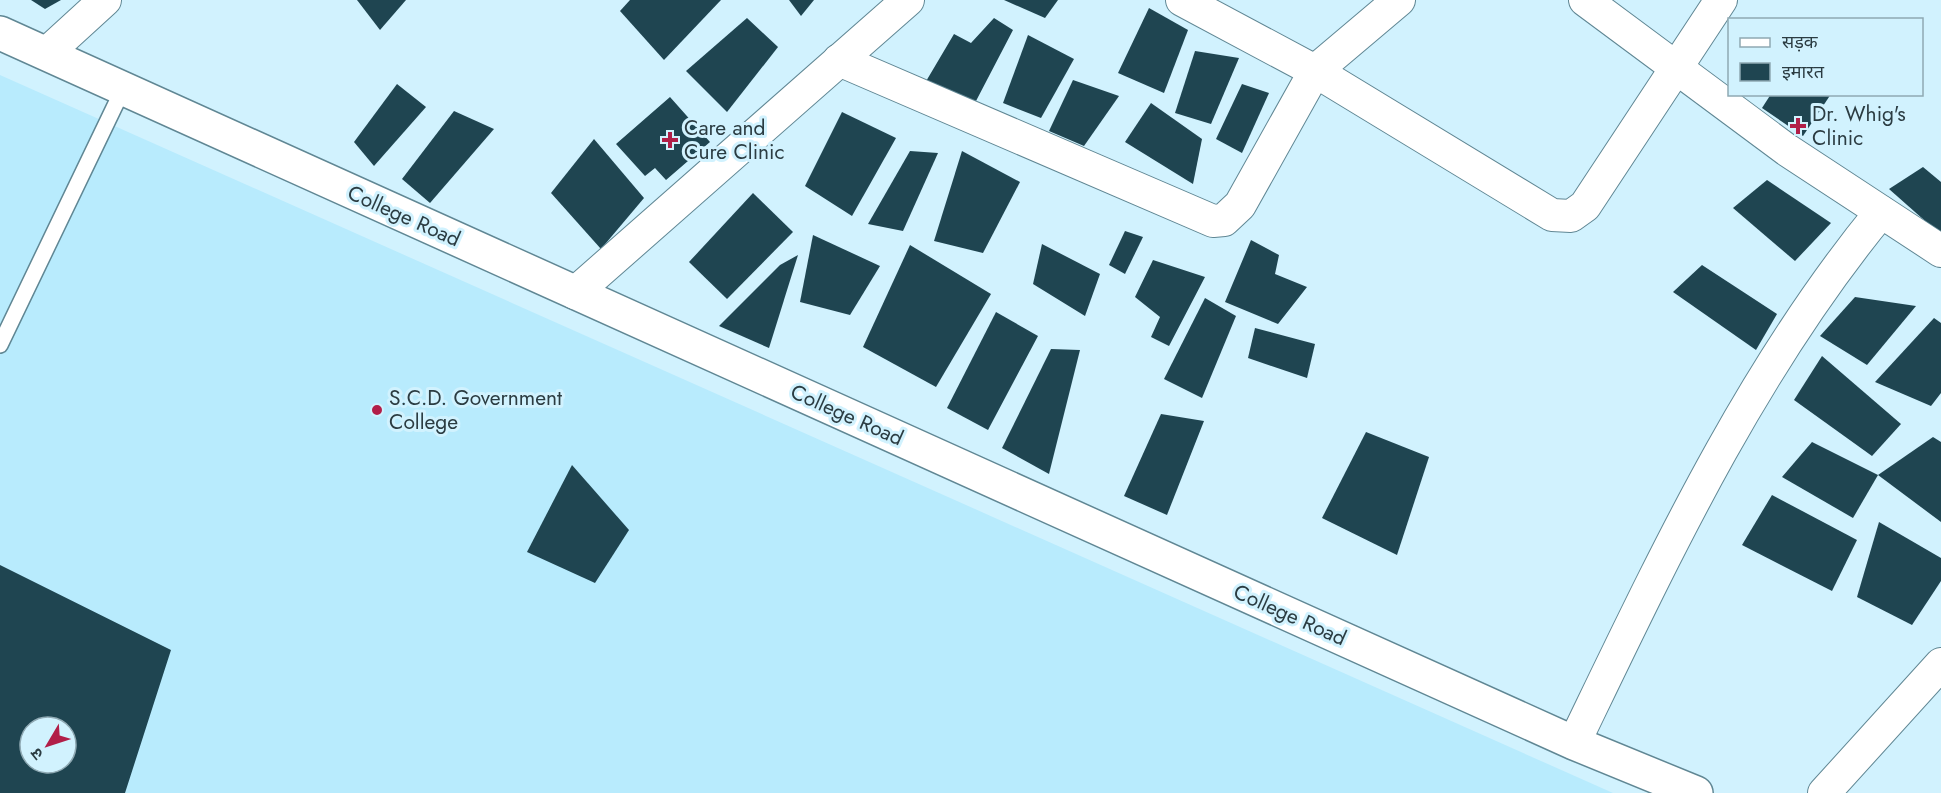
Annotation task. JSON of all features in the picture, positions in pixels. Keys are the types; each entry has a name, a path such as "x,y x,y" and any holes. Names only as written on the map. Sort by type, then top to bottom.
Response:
{"street":[{"path":"47,53 105,0"},
{"path":"575,293 908,0"},
{"path":"1182,0 1315,71 1552,215 1571,216 1585,206 1721,0"},
{"path":"839,60 1214,221 1224,220 1240,205 1315,71 1399,0"},
{"path":"1585,0 1787,150 1941,251"},
{"name":"College Road","path":"0,33 1574,743 1696,793"},
{"path":"1574,743 1654,578 1744,409 1845,256 1881,212"},
{"path":"1824,793 1941,664"}],"lane":[{"path":"0,345 123,88"}],"shaded area":[{"name":"S.C.D. Government College","path":"0,75 1613,793 0,793"}],"building":[{"path":"31,0 61,0 45,9"},
{"path":"357,0 406,0 380,30"},
{"path":"630,0 721,0 664,60 620,11"},
{"path":"789,0 814,0 801,16"},
{"path":"1004,0 1058,0 1045,18"},
{"path":"1149,8 1188,30 1164,93 1118,73"},
{"path":"747,18 778,47 727,112 686,71"},
{"path":"994,18 1013,30 976,101 925,83 954,34 971,43"},
{"path":"1028,35 1074,59 1041,118 1003,103"},
{"path":"1195,51 1239,58 1211,124 1175,113"},
{"path":"1073,80 1119,96 1084,146 1049,131"},
{"path":"397,84 426,107 374,166 354,142"},
{"path":"1242,84 1269,93 1242,153 1216,139"},
{"path":"1770,96 1830,96 1803,136 1762,108"},
{"path":"670,97 710,142 666,180 655,168 645,176 616,144"},
{"path":"1151,103 1202,139 1193,184 1125,142"},
{"path":"454,111 494,129 430,203 402,179"},
{"path":"842,112 896,138 852,216 805,186"},
{"path":"594,139 644,198 601,249 551,193"},
{"path":"910,151 938,153 903,231 868,224"},
{"path":"962,151 1020,182 983,253 934,241"},
{"path":"1923,167 1941,182 1941,235 1889,189"},
{"path":"1767,180 1831,223 1795,261 1733,208"},
{"path":"753,193 793,232 727,299 689,262"},
{"path":"1125,231 1143,237 1125,274 1109,265"},
{"path":"813,235 880,266 850,315 800,302"},
{"path":"1251,240 1279,255 1275,274 1307,287 1278,324 1225,302"},
{"path":"1042,244 1100,274 1085,316 1033,284"},
{"path":"910,245 991,294 936,387 863,347"},
{"path":"798,255 769,348 719,326 780,265"},
{"path":"1153,260 1205,277 1169,346 1151,337 1160,317 1135,297"},
{"path":"1702,265 1777,314 1756,350 1673,292"},
{"path":"1855,297 1916,306 1867,365 1820,336"},
{"path":"1205,298 1236,316 1202,398 1164,379"},
{"path":"996,312 1038,336 988,430 947,408"},
{"path":"1934,318 1941,323 1941,393 1931,406 1875,382"},
{"path":"1255,328 1315,344 1307,378 1248,358"},
{"path":"1051,349 1080,350 1049,474 1002,448"},
{"path":"1822,356 1901,424 1872,456 1794,400"},
{"path":"1161,414 1204,421 1167,515 1124,496"},
{"path":"1366,432 1429,457 1397,555 1322,518"},
{"path":"1933,437 1941,442 1941,522 1878,475"},
{"path":"1812,442 1878,475 1853,518 1782,477"},
{"path":"572,465 629,530 595,583 527,552"},
{"path":"1772,495 1857,540 1832,591 1742,545"},
{"path":"1879,522 1941,558 1941,581 1912,625 1857,597"},
{"path":"0,565 171,650 125,793 0,793"}],"place":[{"name":"Dr. Whig's Clinic","path":"1798,126"},
{"name":"Care and Cure Clinic","path":"670,140"},
{"name":"S.C.D. Government College","path":"377,410"}]}
